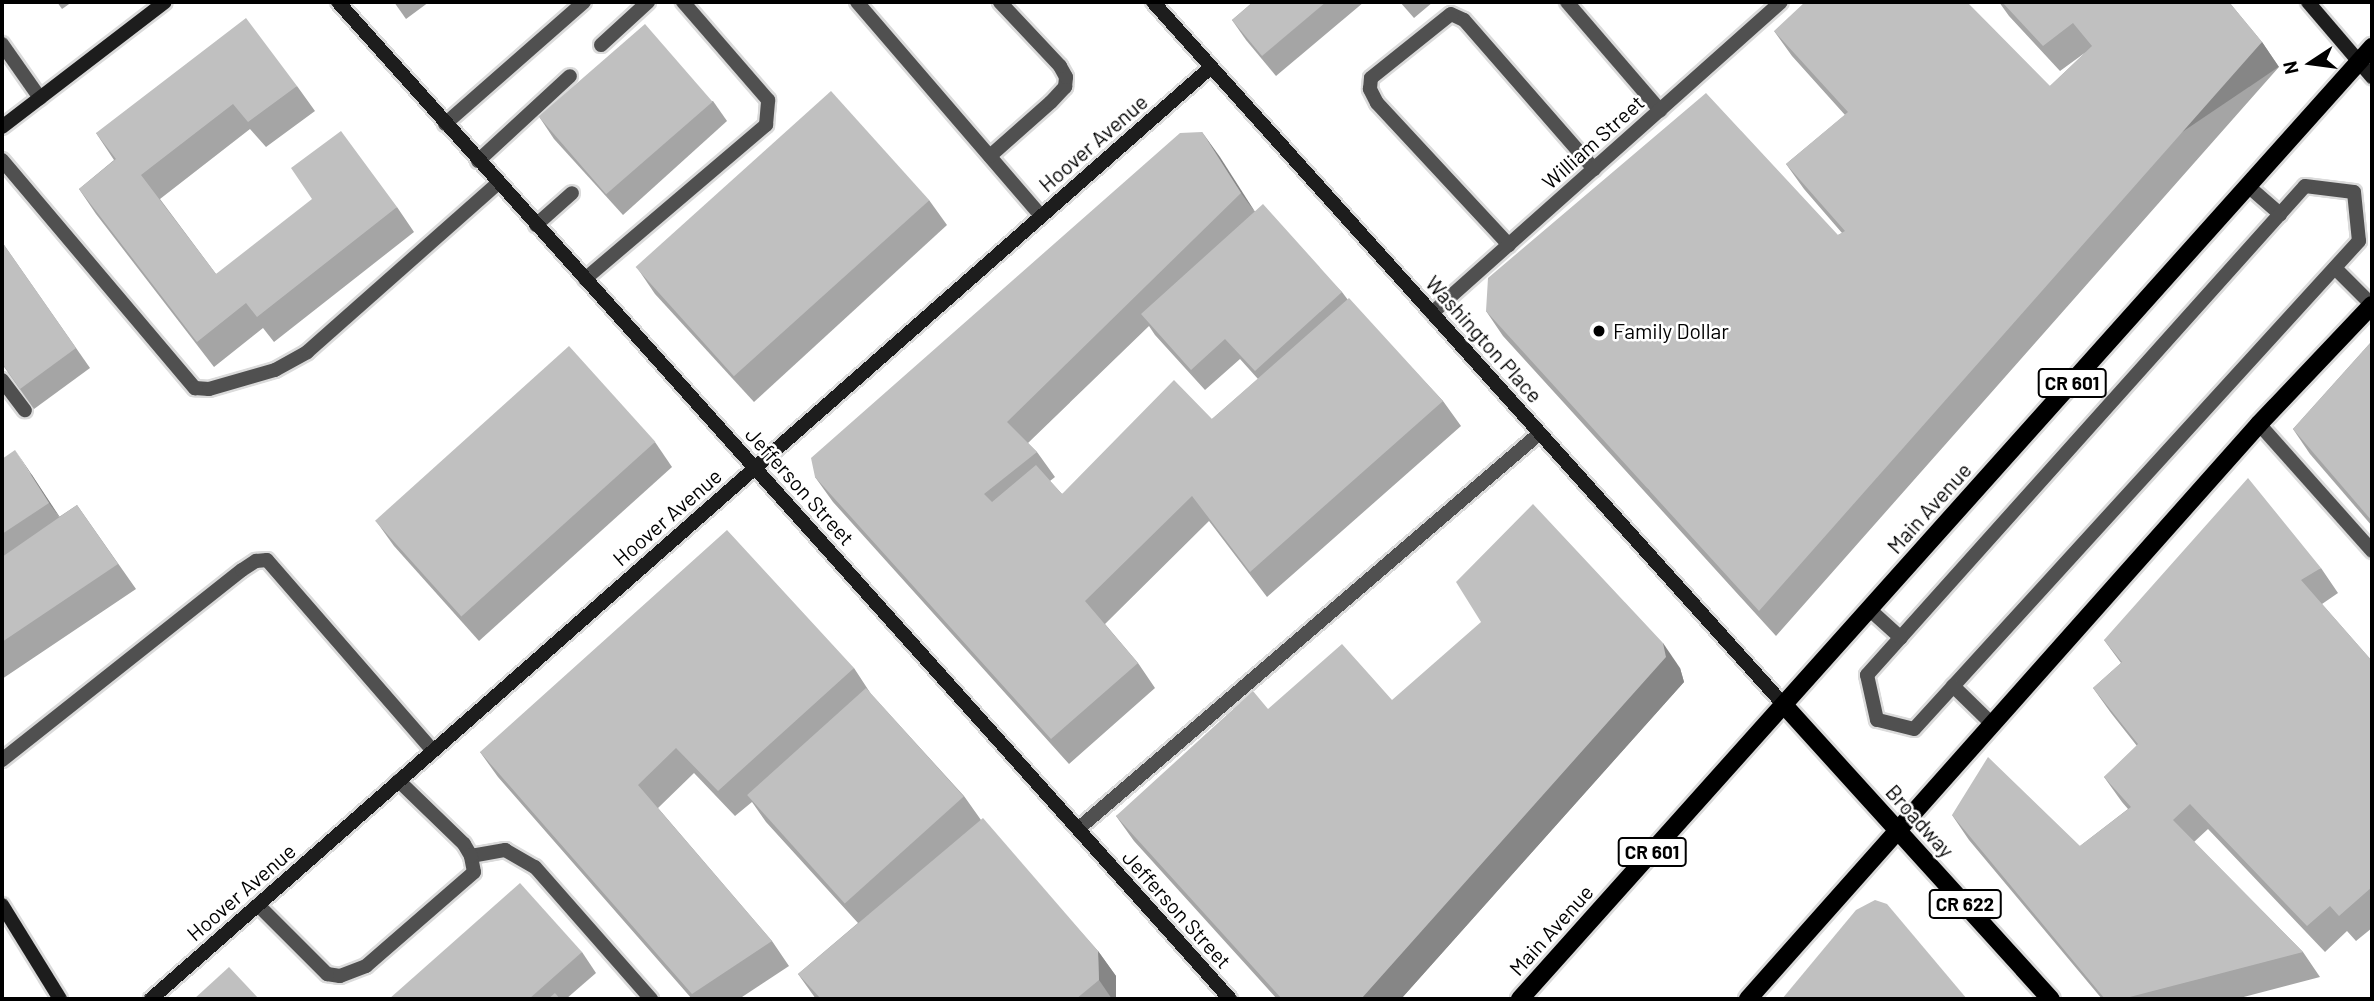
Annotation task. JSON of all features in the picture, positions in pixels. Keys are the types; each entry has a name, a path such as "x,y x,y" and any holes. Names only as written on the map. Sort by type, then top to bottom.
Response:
{"main road":[{"path":"2,127 165,2"},
{"name":"Jefferson Street","path":"338,2 1230,999"},
{"name":"Washington Place","path":"1153,2 1784,705"},
{"path":"2308,2 2372,78"},
{"name":"Main Avenue","path":"1520,999 2372,47"},
{"name":"Hoover Avenue","path":"151,999 1211,67"},
{"path":"1748,999 2259,424 2372,305"},
{"name":"Broadway","path":"1784,705 2052,999"},
{"path":"2,905 60,999"}],"street":[{"path":"445,124 584,2"},
{"path":"601,45 648,2"},
{"path":"584,279 766,125 768,100 683,2"},
{"path":"857,2 1041,216"},
{"path":"990,156 1051,102 1065,87 1066,77 1060,66 1000,2"},
{"path":"1567,2 1660,110"},
{"name":"William Street","path":"1432,313 1781,2"},
{"path":"1509,245 1377,103 1370,89 1371,78 1451,13 1464,20 1594,169"},
{"path":"2,44 40,98"},
{"path":"478,161 570,76"},
{"path":"2,160 195,388 209,389 275,370 307,352 498,183"},
{"path":"2305,186 2354,192 2359,241 2335,268 1914,729 1877,720 1867,675 2305,186"},
{"path":"2248,187 2280,214"},
{"path":"536,225 572,193"},
{"path":"2335,268 2372,305"},
{"path":"2,380 24,410"},
{"path":"2259,424 2372,551"},
{"path":"1078,829 1540,433"},
{"path":"2,760 242,570 256,561 267,560 433,751"},
{"path":"1869,609 1900,639"},
{"path":"1953,686 1992,724"},
{"path":"258,905 327,974 340,976 366,966 474,872 471,856 464,844 399,781"},
{"path":"471,856 505,850 535,867 651,999"}],"building":[{"path":"1253,2 1326,2 1262,56 1232,20"},
{"path":"1805,2 1967,2 2050,86 2092,46 2073,23 2043,46 2002,2 2229,2 2262,42 1759,611 1486,311 1488,278 1706,93 1838,235 1845,231 1786,164 1848,112 1774,31"},
{"path":"246,18 297,86 248,122 233,104 141,175 216,274 312,199 291,168 341,131 397,207 257,317 246,303 197,342 79,189 116,159 96,133"},
{"path":"645,24 713,102 606,194 539,117"},
{"path":"831,91 929,200 734,376 636,267"},
{"path":"1202,132 1241,193 1007,422 1037,452 984,494 992,502 1036,465 1062,494 1174,380 1212,419 1349,298 1443,401 1250,572 1192,496 1085,601 1138,663 1051,739 815,477 811,458 1180,133"},
{"path":"1263,204 1342,292 1255,371 1225,339 1191,370 1141,314"},
{"path":"2,242 76,348 20,389 2,363"},
{"path":"2372,341 2372,521 2293,429"},
{"path":"569,346 655,442 461,617 375,521"},
{"path":"15,450 49,503 2,534 2,459"},
{"path":"2248,478 2321,568 2301,580 2372,661 2372,887 2339,916 2330,906 2307,926 2190,804 2173,820 2303,952 2122,999 2105,999 1952,815 1988,757 2080,846 2131,807 2104,777 2138,744 2093,688 2122,662 2104,640"},
{"path":"1533,504 1663,643 1666,657 1361,999 1282,999 1116,816 1253,691 1268,709 1342,644 1392,700 1481,622 1456,582"},
{"path":"77,505 118,564 2,642 2,557"},
{"path":"727,530 854,668 718,791 676,748 638,785 772,941 692,994 480,752"},
{"path":"866,688 964,796 845,904 747,795"},
{"path":"983,818 1098,951 1099,980 1076,999 821,999 798,974"},
{"path":"520,883 582,952 529,999 389,999"},
{"path":"1875,900 1887,904 1967,999 1782,999 1856,910"},
{"path":"229,967 259,999 194,999"},
{"path":"555,993 560,999 548,999"}],"place":[{"name":"Family Dollar","path":"1599,331"}]}
